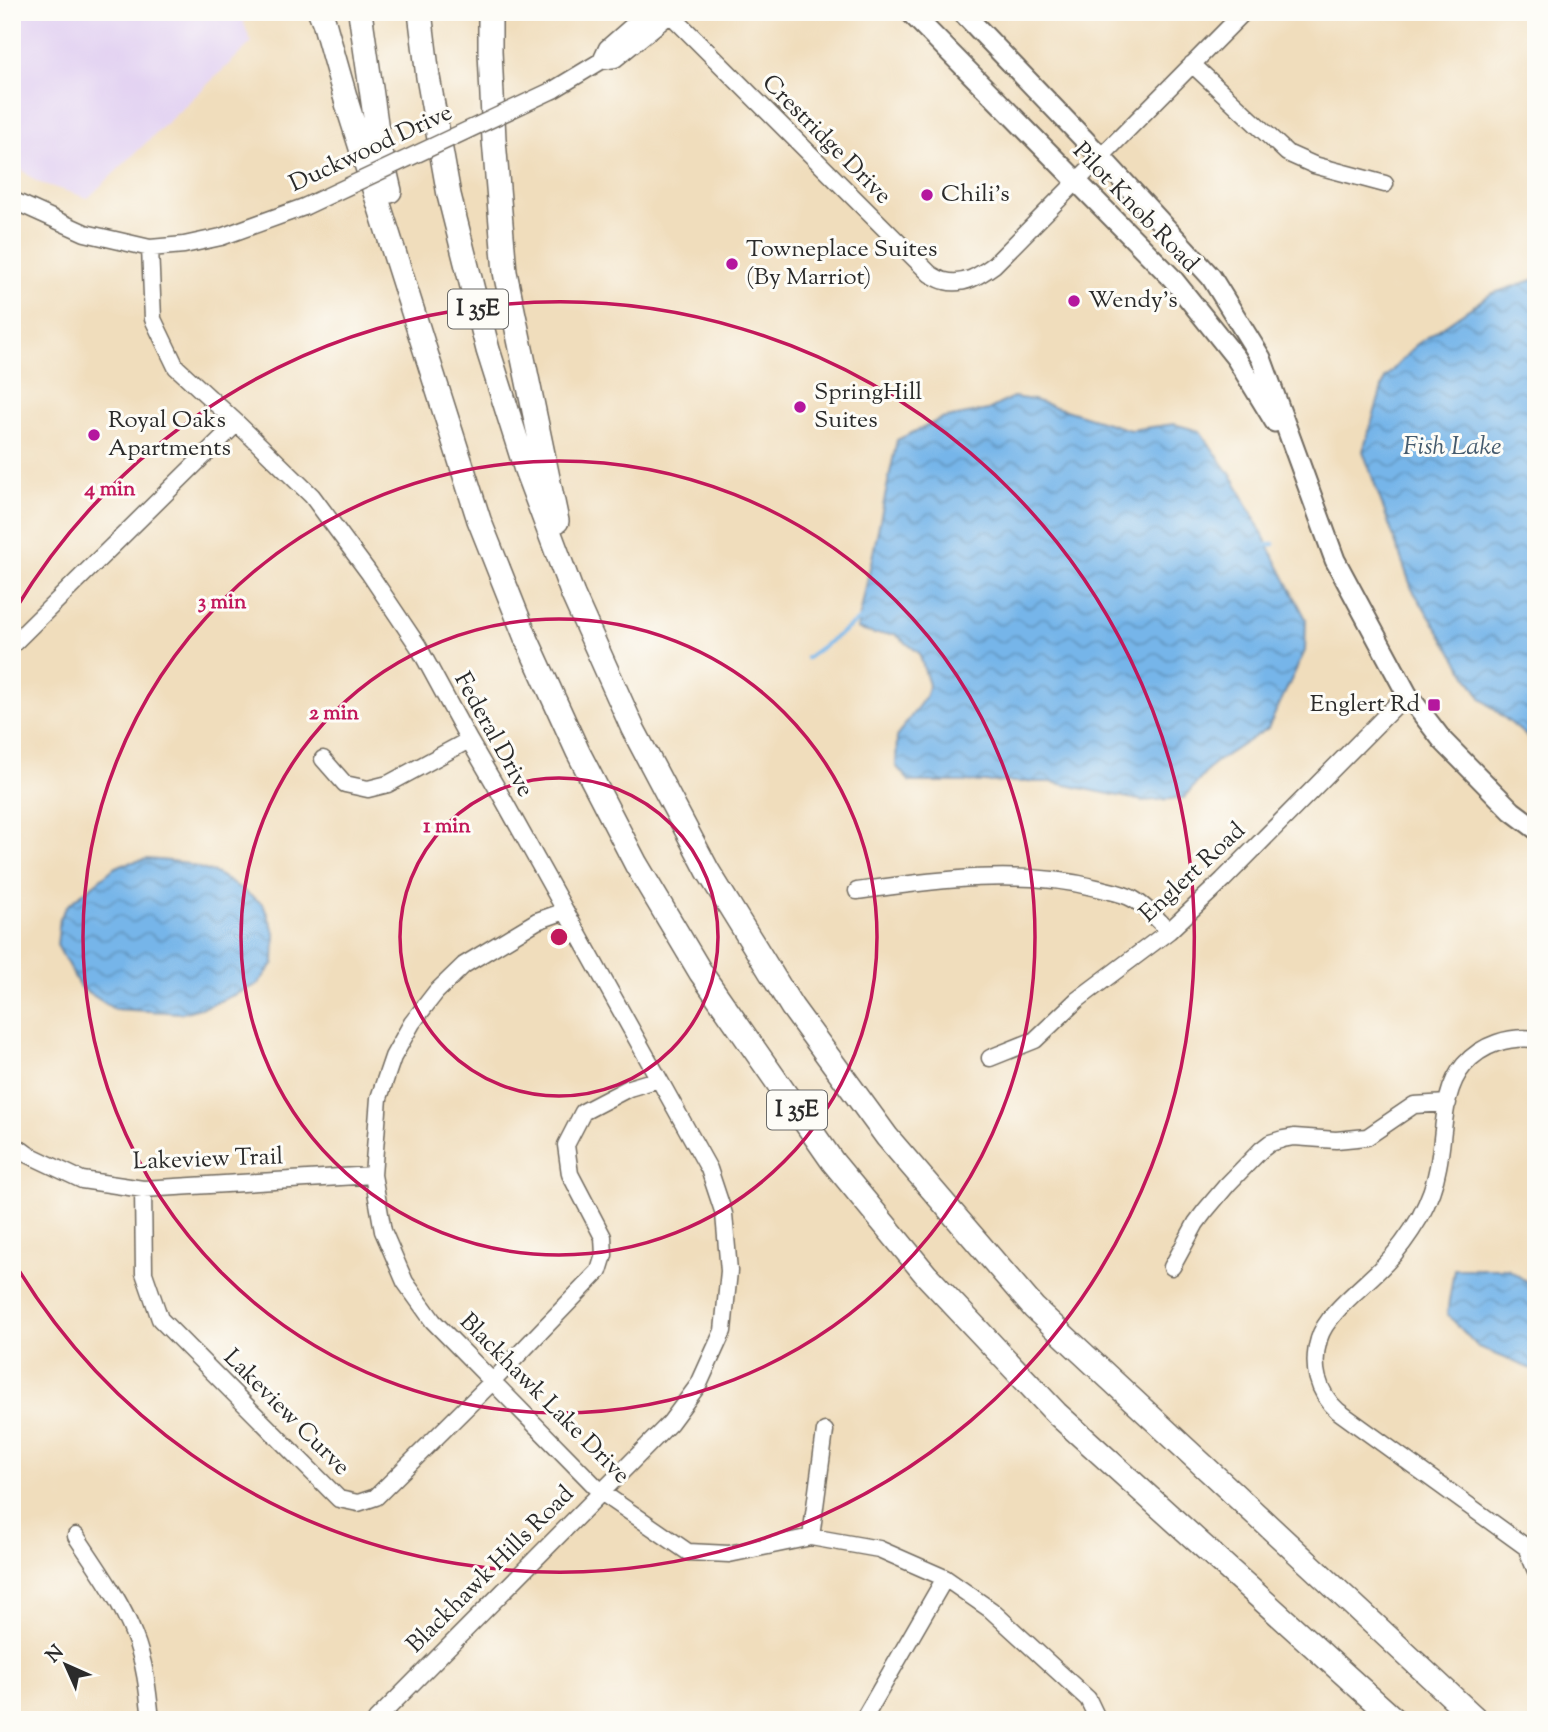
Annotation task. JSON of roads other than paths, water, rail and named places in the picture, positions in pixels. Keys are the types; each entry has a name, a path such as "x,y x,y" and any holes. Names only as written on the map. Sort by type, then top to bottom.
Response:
{"highway":[{"path":"320,12 424,344"},
{"name":"I 35E","path":"360,12 379,144 424,344 479,520 526,638 578,752 636,864 701,973 833,1162 927,1276 1056,1413 1395,1720"},
{"name":"I 35E","path":"420,12 428,77 450,195 488,350 526,470 573,595 633,729 708,871 792,1007 887,1137 1034,1308 1477,1720"},
{"path":"490,12 494,140 505,272 573,595"}],"main road":[{"name":"Pilot Knob Road","path":"910,12 1172,278 1236,358 1297,459"},
{"name":"Pilot Knob Road","path":"962,12 1211,277 1261,358 1335,560 1407,694 1443,741 1511,811 1536,829"}],"street":[{"name":"Duckwood Drive","path":"601,61 607,48 648,12"},
{"path":"1075,182 1244,12"},
{"name":"Duckwood Drive","path":"150,248 184,245 221,237 304,207 553,90 601,61 615,59 670,13"},
{"name":"Crestridge Drive","path":"670,13 930,274 946,282 962,282 980,276 1075,182"},
{"path":"1192,64 1287,153 1314,165 1385,184"},
{"path":"12,200 85,233 150,248"},
{"name":"Federal Drive","path":"150,248 153,318 176,367 312,496 369,573 418,646 709,1169 724,1214 729,1271 723,1331 699,1384 670,1423"},
{"path":"12,645 237,423"},
{"path":"12,621 25,633"},
{"name":"Englert Road","path":"990,1058 1035,1040 1077,1000 1169,931 1407,694"},
{"path":"323,760 345,784 368,789 388,784 469,740"},
{"path":"858,891 916,883 1003,877 1083,884 1131,897 1169,931"},
{"name":"Blackhawk Lake Drive","path":"565,911 537,921 464,965 436,992 412,1023 393,1058 379,1098 373,1175 383,1231 405,1282 433,1321 601,1492 688,1552 729,1554 811,1536 879,1549 945,1578 992,1610 1088,1699 1097,1720"},
{"path":"1536,1039 1508,1039 1492,1044 1465,1064 1455,1078 1448,1103 1438,1169 1422,1213 1390,1259 1329,1319 1321,1331 1316,1352 1316,1374 1324,1394 1338,1411 1527,1547 1536,1571"},
{"name":"Lakeview Curve","path":"143,1189 144,1273 160,1319 339,1499 358,1503 376,1497 599,1271 604,1255 603,1237 570,1174 566,1145 583,1112 629,1088 659,1079"},
{"path":"1172,1267 1205,1211 1270,1143 1294,1138 1336,1140 1367,1137 1414,1105 1448,1103"},
{"name":"Lakeview Trail","path":"12,1143 27,1154 82,1180 143,1189 373,1175"},
{"name":"Blackhawk Hills Road","path":"376,1720 670,1423"},
{"path":"811,1536 825,1431"},
{"path":"76,1536 117,1599 134,1635 147,1678 151,1720"},
{"path":"863,1720 945,1578"}],"water":[{"name":"Fish Lake","path":"1536,279 1536,744 1482,699 1412,589 1363,451 1385,378 1416,345 1491,294"},
{"path":"1013,397 1033,400 1130,430 1174,424 1200,431 1235,481 1306,619 1305,651 1268,728 1213,764 1184,798 1143,801 1051,782 910,782 896,766 897,736 925,697 929,685 919,653 895,634 874,634 857,629 897,440 941,419 988,410"},
{"path":"147,859 181,862 217,874 263,904 275,933 274,963 257,985 208,1006 182,1013 114,1009 80,987 57,945 60,918 67,906 114,868"},
{"path":"1454,1269 1508,1269 1536,1288 1536,1371 1478,1347 1447,1314"}],"waterway":[{"path":"1264,546 1274,544"},
{"path":"807,658 863,617"}],"place":[{"name":"Chili's","path":"927,195"},
{"name":"Towneplace Suites (By Marriot)","path":"732,264"},
{"name":"Wendy's","path":"1074,301"},
{"name":"SpringHill Suites","path":"800,407"},
{"name":"Royal Oaks Apartments","path":"94,435"},
{"name":"Englert Rd","path":"1434,705"}]}
